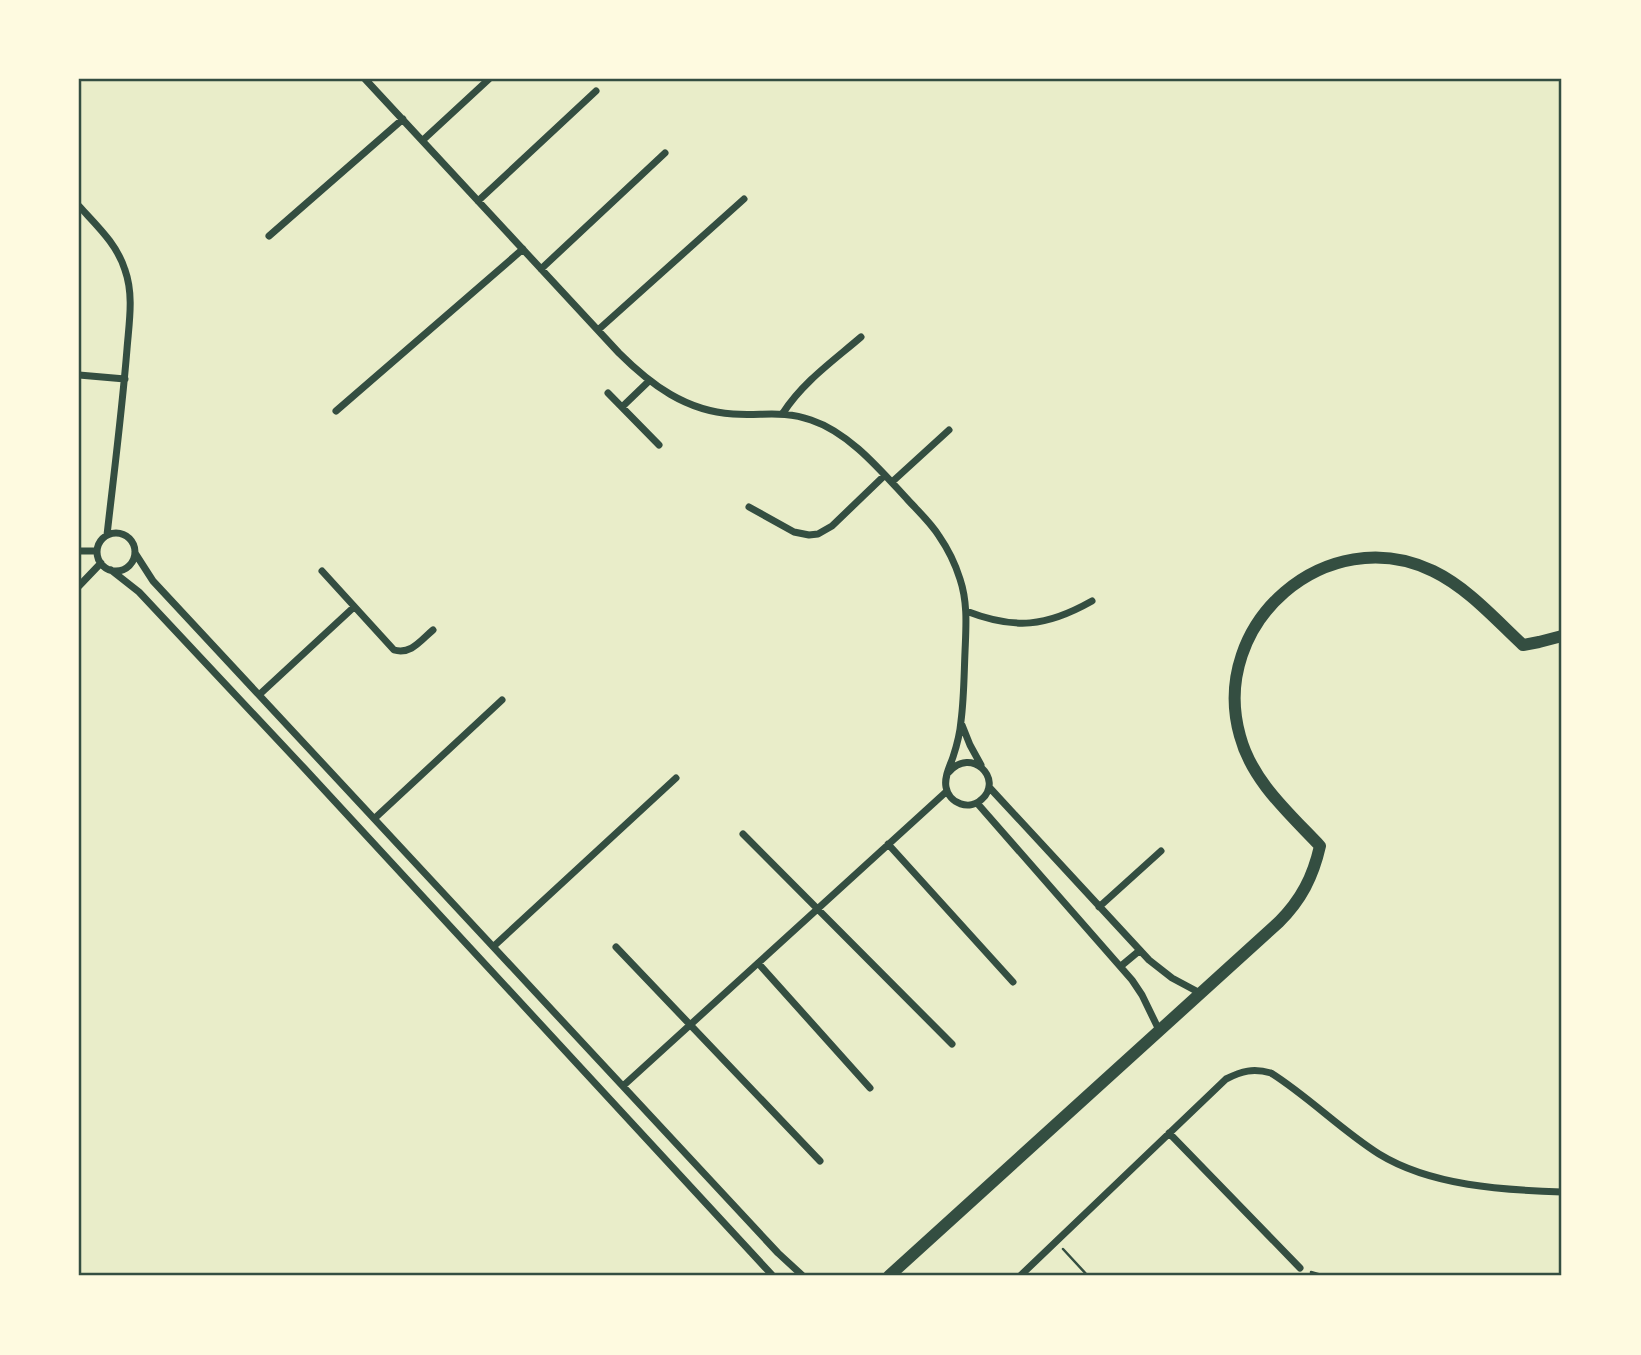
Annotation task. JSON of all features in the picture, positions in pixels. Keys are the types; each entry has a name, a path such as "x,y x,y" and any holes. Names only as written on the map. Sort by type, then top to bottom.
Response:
{"street":[{"path":"365,79 598,330 649,381 682,401 716,412 783,414 814,421 835,431 854,445 892,482 938,534 948,549 961,581 966,611 961,720 946,778 950,796 965,806 977,803 987,794 989,787 987,774 970,746 961,720"},
{"path":"423,141 489,79"},
{"path":"478,201 596,91"},
{"path":"269,236 402,119"},
{"path":"541,269 665,153"},
{"path":"598,330 744,199"},
{"path":"79,206 115,246 126,271 130,297 125,379 107,535 97,551 101,563 139,592 772,1276"},
{"path":"335,411 523,249"},
{"path":"783,414 807,383 862,337"},
{"path":"79,375 125,379"},
{"path":"622,407 649,381"},
{"path":"608,393 659,445"},
{"path":"892,482 949,429"},
{"path":"749,507 794,532 818,534 832,526 885,475"},
{"path":"107,535 118,533 132,542 135,553 153,581 778,1253 803,1276"},
{"path":"79,551 97,551"},
{"path":"111,570 124,569 134,559 135,553"},
{"path":"889,1276 1289,911 1306,888 1320,846 1278,801 1255,770 1243,744 1236,716 1236,678 1243,651 1255,625 1279,596 1308,575 1342,562 1379,558 1397,560 1432,570 1463,589 1523,645 1562,636"},
{"path":"79,586 101,563"},
{"path":"322,571 391,648 398,652 407,652 433,630"},
{"path":"966,611 997,621 1030,624 1062,616 1092,601"},
{"path":"260,694 354,607"},
{"path":"375,818 502,700"},
{"path":"304,768 317,757"},
{"path":"948,772 958,763 965,762 978,764 983,768"},
{"path":"494,946 676,778"},
{"path":"989,787 1139,951 1160,970 1200,993"},
{"path":"623,1086 947,791"},
{"path":"977,803 1121,966 1142,995 1160,1030"},
{"path":"743,834 952,1044"},
{"path":"888,844 1013,982"},
{"path":"1099,907 1161,851"},
{"path":"616,947 820,1161"},
{"path":"1121,966 1139,951"},
{"path":"758,963 870,1088"},
{"path":"556,1042 570,1029"},
{"path":"1020,1276 1226,1079 1248,1070 1270,1073 1379,1154 1412,1170 1469,1185 1562,1192"},
{"path":"1169,1133 1300,1268"}],"path":[{"path":"1056,1242 1088,1276"},
{"path":"1300,1268 1325,1276"}]}
